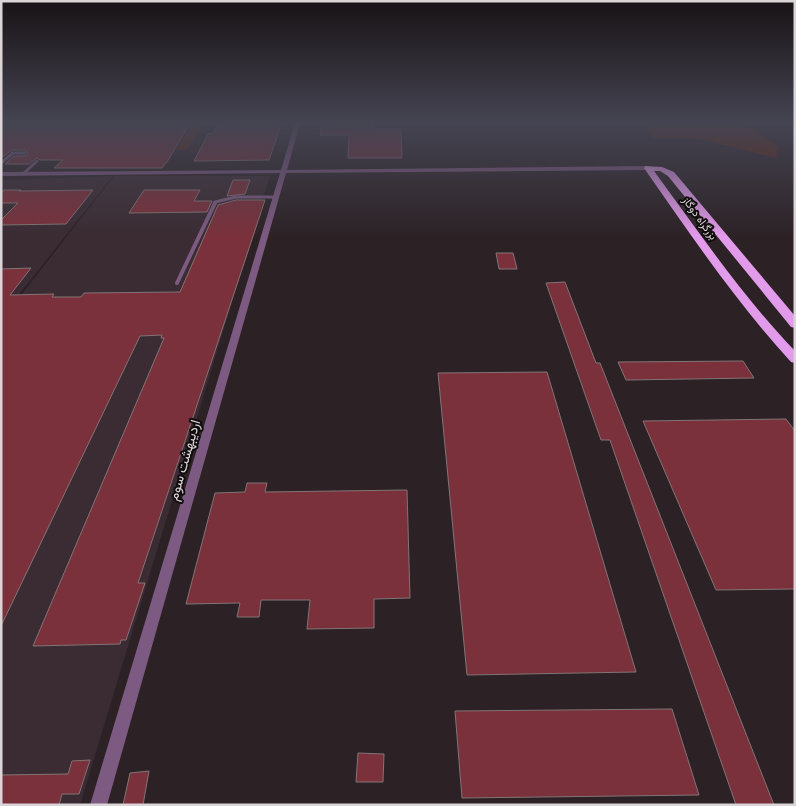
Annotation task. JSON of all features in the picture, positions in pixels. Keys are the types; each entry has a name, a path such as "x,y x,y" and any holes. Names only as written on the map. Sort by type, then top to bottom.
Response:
{"highway":[{"name":"بزرگراه دوگاز","path":"648,168 662,169 671,174 795,324"},
{"name":"بزرگراه دوگاز","path":"648,168 716,262 769,331 795,360"}],"street":[{"name":"اردیبهشت سوم","path":"98,805 287,161"},
{"path":"1,174 648,168"}],"lane":[{"path":"23,174 37,161"},
{"path":"176,283 215,202 221,198 276,197"}],"shaded area":[{"path":"113,176 1,317 1,180"},
{"path":"114,176 270,176 80,805 1,805 1,321"}],"building":[{"path":"9,161 34,161 29,164 5,164"},
{"path":"62,161 168,161 162,168 54,168"},
{"path":"233,180 250,180 245,194 227,196"},
{"path":"4,190 93,190 66,224 1,225 1,220 18,203 1,203 1,193"},
{"path":"144,190 200,190 194,201 212,201 207,212 129,213"},
{"path":"236,200 265,200 138,583 145,583 126,640 121,640 120,644 33,646 164,338 161,338 162,335 140,336 1,626 1,269 31,268 10,295 54,294 52,297 81,297 84,293 180,292 218,205"},
{"path":"496,253 513,253 517,269 499,269"},
{"path":"565,282 596,363 600,363 774,805 736,805 610,440 601,440 546,283"},
{"path":"743,361 754,378 626,380 618,362"},
{"path":"547,372 636,672 467,675 438,373"},
{"path":"786,419 795,431 795,589 716,590 643,421"},
{"path":"247,483 267,483 265,492 407,490 410,598 374,599 374,628 307,629 310,600 261,600 259,617 237,617 240,603 186,604 215,493 245,492"},
{"path":"672,709 699,795 462,798 455,711"},
{"path":"358,753 384,754 383,782 356,782"},
{"path":"90,760 79,794 62,794 59,805 1,805 1,775 68,774 72,761"},
{"path":"149,771 143,805 123,805 130,773"}]}
